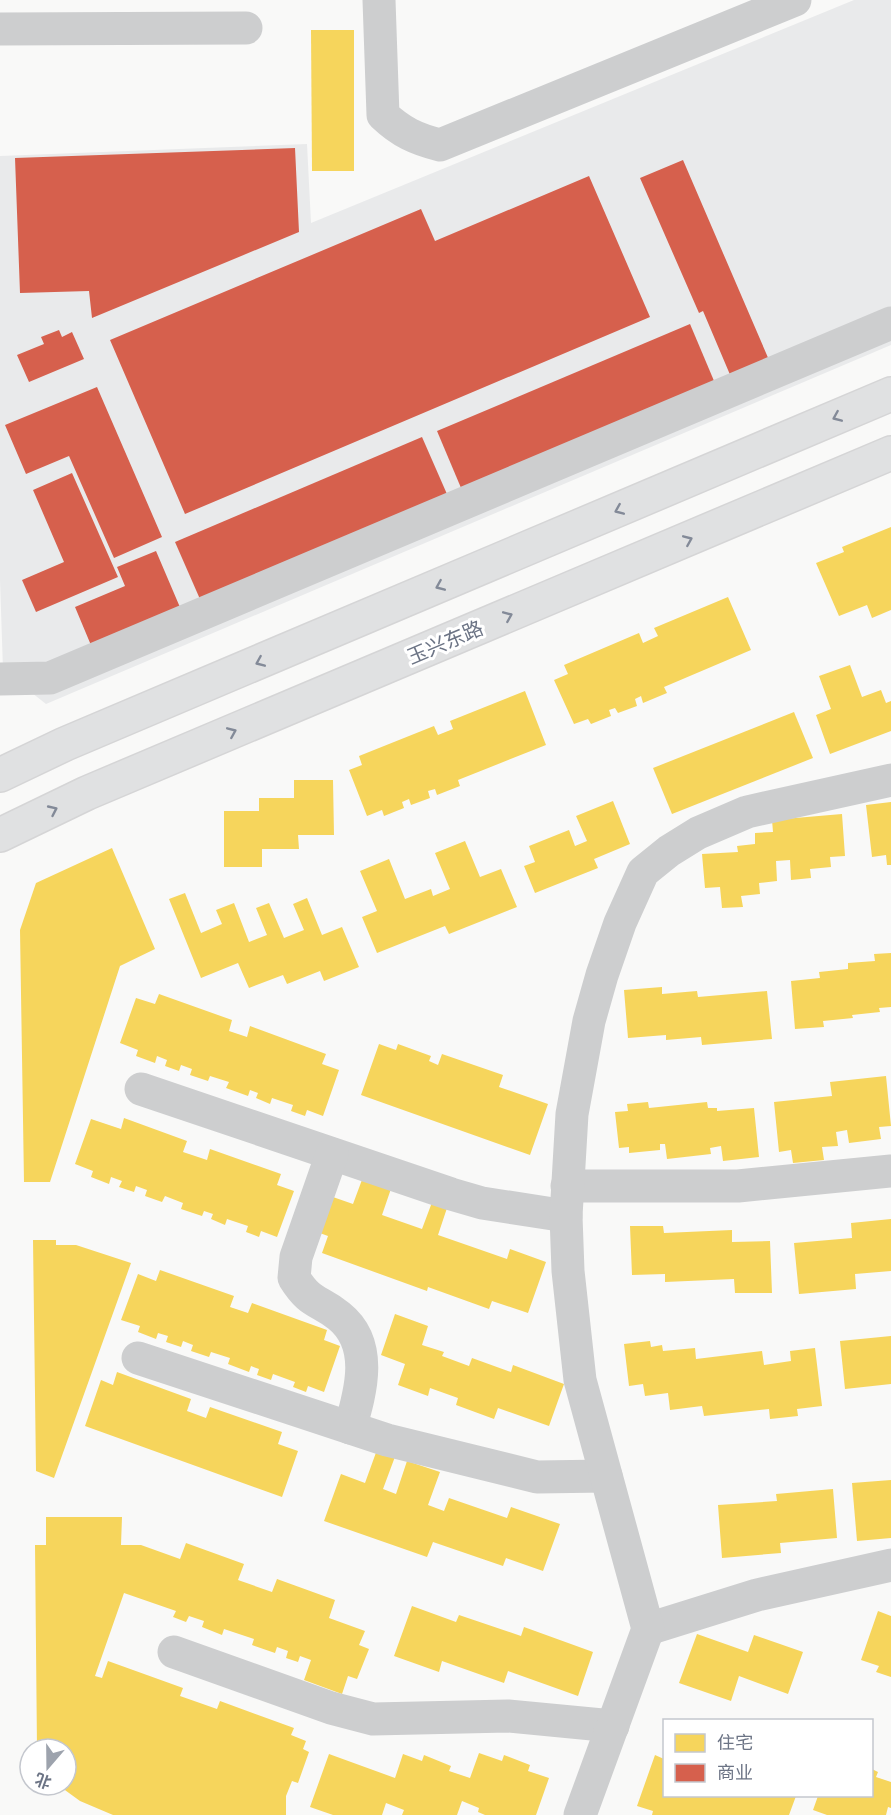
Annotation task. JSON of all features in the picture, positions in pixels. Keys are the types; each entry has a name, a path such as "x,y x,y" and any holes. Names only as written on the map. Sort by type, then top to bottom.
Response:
{"main road":[{"path":"0,775 65,744 891,394"},
{"name":"玉兴东路","path":"0,835 87,793 891,453"}],"lane":[{"path":"379,0 383,115 397,129 413,138 440,145 782,2"},
{"path":"0,29 246,28"},
{"path":"0,679 50,678 891,323"},
{"path":"580,1815 648,1629 580,1380 570,1304 566,1201 572,1114 589,1021 620,923 644,872 669,851 698,833 747,812 891,780"},
{"path":"141,1089 472,1200 566,1201 891,1171"},
{"path":"332,1154 296,1257 294,1278 310,1300 338,1315 354,1330 358,1340 363,1362 358,1401 350,1428"},
{"path":"138,1358 387,1440 537,1477 606,1476"},
{"path":"648,1629 756,1595 891,1565"},
{"path":"174,1652 331,1708 373,1719 508,1716 613,1726"}],"shaded area":[{"path":"854,0 891,0 891,345 46,704 3,670 0,580 0,156 307,144 311,223"}],"building: 住宅":[{"path":"311,30 354,30 354,171 312,171"},
{"path":"891,527 891,610 872,618 867,605 839,616 816,563 844,552 842,547"},
{"path":"728,597 751,650 664,687 667,693 643,703 641,696 635,699 637,706 618,713 615,708 609,710 611,716 591,724 588,719 574,724 554,680 568,674 564,665 639,633 643,643 658,636 654,628"},
{"path":"850,665 862,697 881,690 886,703 891,701 891,731 830,754 816,715 831,709 819,676"},
{"path":"525,691 546,745 458,780 460,786 437,795 435,789 428,791 430,798 411,805 409,799 402,802 404,808 384,816 382,810 367,816 349,770 362,765 359,756 434,726 438,735 453,729 450,721"},
{"path":"794,712 813,758 672,814 653,768"},
{"path":"294,780 333,780 334,835 298,835 299,849 262,849 262,867 224,867 224,811 259,811 259,798 294,798"},
{"path":"613,801 630,844 594,859 598,868 535,893 524,866 535,862 529,846 569,830 575,846 587,841 576,816"},
{"path":"891,802 891,865 887,865 886,855 872,857 866,805"},
{"path":"842,814 845,856 830,857 831,867 810,869 811,878 791,880 790,860 776,861 777,881 759,883 760,894 741,896 743,907 722,908 720,887 705,888 702,854 738,852 737,846 755,844 755,833 773,832 772,820"},
{"path":"465,841 480,877 501,869 517,907 449,934 445,926 377,953 362,917 377,911 360,871 389,859 405,899 431,889 433,896 450,889 435,853"},
{"path":"112,848 155,949 120,966 50,1182 24,1182 20,930 36,883"},
{"path":"185,893 201,933 222,924 216,910 234,903 249,942 267,935 256,908 269,903 284,938 304,930 293,904 307,898 322,935 342,927 359,967 324,981 320,971 287,984 283,975 249,988 238,963 201,978 169,899"},
{"path":"891,953 891,1007 879,1008 880,1012 852,1015 853,1018 823,1021 824,1027 795,1029 791,981 820,978 819,972 848,969 848,963 875,961 874,954"},
{"path":"662,987 662,994 697,991 698,997 767,991 772,1039 702,1045 701,1037 666,1040 666,1035 628,1038 624,990"},
{"path":"159,994 232,1020 229,1031 247,1037 250,1026 326,1054 322,1064 339,1070 323,1116 307,1110 305,1116 291,1111 293,1105 272,1098 270,1104 256,1098 258,1093 250,1090 248,1096 226,1088 229,1082 210,1076 208,1081 190,1075 192,1069 181,1065 179,1071 165,1066 167,1060 157,1056 155,1063 136,1056 138,1050 120,1043 136,998 155,1004"},
{"path":"379,1044 396,1050 398,1044 431,1056 429,1061 438,1065 442,1054 503,1075 499,1087 548,1104 530,1155 361,1095"},
{"path":"886,1076 891,1126 879,1127 881,1139 849,1143 847,1130 836,1132 838,1146 822,1147 824,1160 793,1163 791,1150 779,1152 774,1102 832,1096 830,1082"},
{"path":"648,1102 649,1108 707,1102 708,1108 717,1108 717,1111 754,1108 759,1157 723,1161 721,1146 710,1148 711,1154 667,1159 665,1144 660,1144 660,1150 629,1153 629,1147 619,1148 615,1112 628,1111 627,1104"},
{"path":"124,1118 187,1141 183,1152 207,1160 210,1149 281,1174 277,1185 294,1191 277,1237 261,1231 259,1237 246,1232 248,1226 227,1219 225,1225 211,1219 213,1214 204,1211 202,1216 181,1209 183,1203 165,1196 162,1202 145,1196 147,1190 136,1186 134,1192 119,1187 122,1181 111,1177 109,1184 91,1177 93,1171 75,1164 91,1119 121,1129"},
{"path":"366,1169 394,1180 382,1215 422,1229 434,1197 449,1202 438,1235 507,1259 510,1249 546,1262 528,1313 492,1301 489,1309 428,1287 427,1291 322,1253 328,1236 317,1232 330,1196 353,1204"},
{"path":"891,1219 891,1271 855,1274 856,1289 799,1294 794,1243 852,1238 851,1223"},
{"path":"630,1226 663,1226 664,1233 732,1230 732,1242 770,1241 772,1293 735,1293 734,1279 665,1282 665,1274 632,1275"},
{"path":"33,1240 56,1240 56,1245 76,1245 131,1263 54,1478 36,1471"},
{"path":"160,1270 234,1296 230,1307 248,1313 252,1303 327,1330 324,1340 340,1346 324,1392 308,1386 306,1392 293,1387 295,1382 273,1374 271,1380 257,1375 259,1369 251,1366 249,1372 228,1364 230,1358 211,1352 209,1357 191,1351 193,1345 183,1341 181,1347 166,1342 168,1336 158,1333 156,1339 138,1332 140,1326 121,1320 138,1274 156,1281"},
{"path":"395,1314 428,1326 422,1345 444,1352 442,1356 469,1366 472,1358 511,1372 513,1365 564,1384 549,1426 498,1408 494,1419 456,1405 458,1398 430,1388 428,1396 398,1385 405,1364 381,1355"},
{"path":"891,1336 891,1384 845,1389 840,1341"},
{"path":"650,1341 651,1347 662,1345 663,1351 695,1348 696,1359 762,1351 764,1365 791,1361 790,1351 815,1348 822,1406 797,1409 798,1416 770,1419 769,1409 704,1416 702,1406 670,1410 668,1393 645,1396 643,1384 629,1386 624,1344"},
{"path":"117,1372 191,1399 187,1411 206,1418 210,1407 282,1432 278,1444 298,1451 282,1497 85,1426 101,1380 113,1385"},
{"path":"378,1447 396,1454 383,1489 396,1494 407,1461 440,1472 428,1505 444,1511 449,1498 507,1518 511,1507 560,1524 543,1571 506,1558 503,1566 433,1542 427,1557 324,1521 341,1474 365,1483"},
{"path":"891,1480 891,1538 857,1541 852,1483"},
{"path":"833,1489 837,1538 780,1543 781,1553 722,1558 718,1505 777,1501 776,1494"},
{"path":"46,1517 122,1517 121,1545 141,1545 180,1559 186,1543 244,1564 238,1580 272,1592 277,1579 335,1600 329,1618 365,1631 359,1645 369,1649 357,1679 348,1676 342,1694 304,1680 311,1660 300,1656 298,1662 286,1658 288,1651 277,1647 275,1653 252,1645 254,1639 224,1629 222,1635 202,1627 204,1621 189,1616 186,1622 173,1617 176,1611 124,1593 95,1676 102,1678 108,1661 183,1688 180,1696 217,1709 220,1701 294,1728 291,1735 306,1741 303,1749 309,1752 298,1783 292,1781 286,1796 286,1815 113,1815 74,1797 78,1797 78,1737 37,1737 35,1545 46,1545"},
{"path":"412,1606 456,1622 459,1615 521,1636 524,1627 593,1652 578,1696 508,1671 504,1683 442,1661 439,1672 394,1656"},
{"path":"878,1611 891,1616 891,1677 876,1672 879,1666 861,1660"},
{"path":"697,1634 748,1652 754,1635 803,1652 788,1694 739,1676 731,1701 679,1683"},
{"path":"479,1753 502,1761 504,1755 530,1765 528,1771 549,1778 536,1815 485,1815 478,1812 479,1808 462,1801 457,1815 402,1815 404,1810 386,1803 382,1815 333,1815 310,1807 329,1754 395,1778 403,1754 422,1761 424,1755 451,1766 449,1771 470,1778"},
{"path":"655,1755 663,1759 663,1797 796,1797 789,1815 652,1815 653,1811 637,1806"},
{"path":"873,1770 878,1772 876,1777 891,1782 891,1808 888,1807 886,1815 827,1815 813,1810 818,1797 873,1797"}],"building: 商业":[{"path":"295,148 299,232 92,318 89,291 20,293 15,158"},
{"path":"683,160 769,360 731,377 703,311 699,313 640,178"},
{"path":"589,176 650,317 185,514 110,340 421,209 435,241"},
{"path":"690,324 717,388 464,495 437,431"},
{"path":"59,330 62,337 72,332 84,359 29,382 17,355 44,344 41,337"},
{"path":"97,387 162,537 114,558 69,456 26,474 5,425"},
{"path":"422,437 450,501 203,606 175,542"},
{"path":"72,473 118,577 36,612 22,580 64,562 33,490"},
{"path":"156,551 182,612 93,650 75,607 125,586 117,567"}]}
